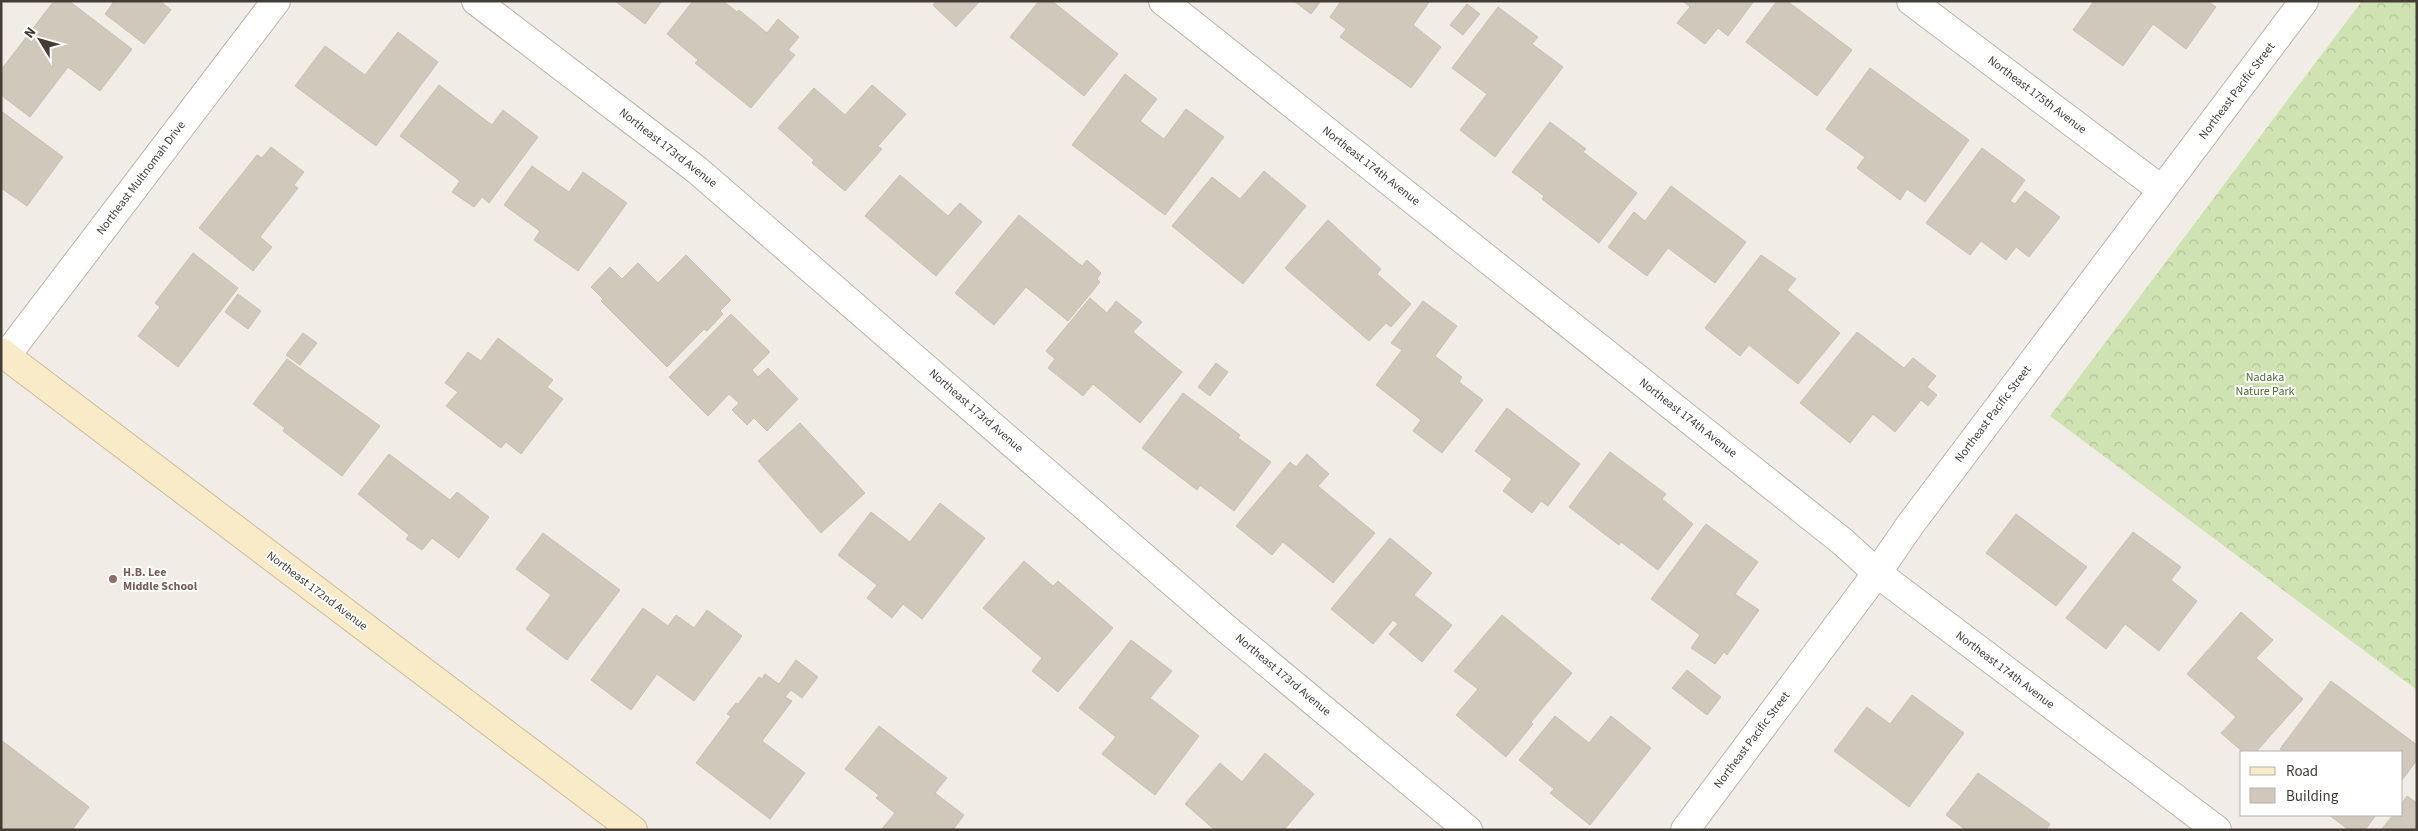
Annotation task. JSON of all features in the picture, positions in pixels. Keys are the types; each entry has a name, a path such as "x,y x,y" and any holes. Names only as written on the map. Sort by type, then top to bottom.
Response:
{"street":[{"name":"Northeast Multnomah Drive","path":"4,354 276,1"},
{"name":"Northeast 173rd Avenue","path":"476,1 697,170 1223,626 1468,830"},
{"name":"Northeast 174th Avenue","path":"1163,1 1843,542 1877,573 2217,830"},
{"name":"Northeast 175th Avenue","path":"1911,1 2162,190"},
{"name":"Northeast Pacific Street","path":"1685,830 1877,573 1910,524 2304,1"},
{"name":"Northeast 172nd Avenue","path":"4,354 633,830"}],"green space":[{"name":"Nadaka Nature Park","path":"2362,1 2417,1 2417,690 2050,416"}],"building":[{"path":"54,1 69,1 132,49 100,91 68,67 30,117 1,95 1,70"},
{"path":"111,1 160,1 171,10 144,44 105,14 113,3"},
{"path":"615,1 662,1 645,24"},
{"path":"693,1 723,1 737,12 739,10 767,33 778,19 799,37 788,50 795,55 751,108 695,63 698,60 667,34"},
{"path":"937,1 980,1 956,27 933,5"},
{"path":"1039,1 1052,1 1118,54 1084,96 1010,37"},
{"path":"1294,1 1321,1 1311,14"},
{"path":"1341,1 1430,1 1413,25 1441,47 1411,88 1340,37 1346,29 1330,17"},
{"path":"1683,1 1754,1 1728,36 1718,28 1705,44 1677,23 1690,7"},
{"path":"1777,1 1787,1 1852,50 1817,96 1746,42"},
{"path":"2094,1 2207,1 2216,7 2186,49 2153,24 2123,66 2073,30"},
{"path":"1467,4 1480,14 1463,35 1450,25"},
{"path":"1498,7 1538,37 1532,44 1563,67 1495,157 1460,130 1487,94 1452,68"},
{"path":"398,32 438,62 376,146 295,86 325,46 365,75"},
{"path":"1870,68 1969,140 1925,202 1907,189 1900,200 1857,168 1865,157 1826,129"},
{"path":"1125,74 1157,99 1140,121 1164,139 1186,109 1224,137 1165,215 1072,145"},
{"path":"439,85 492,125 503,110 538,137 489,203 482,197 474,207 452,192 460,181 400,136"},
{"path":"872,85 906,114 878,146 882,149 845,191 812,163 814,160 778,128 814,88 845,115"},
{"path":"1,111 63,157 27,206 1,188"},
{"path":"1550,122 1586,149 1583,152 1637,193 1599,243 1542,199 1544,196 1512,172"},
{"path":"271,147 304,172 294,185 298,188 260,237 272,247 253,271 199,228 257,155 262,158"},
{"path":"1982,148 2025,180 2010,201 2015,204 2025,191 2060,217 2029,257 2016,247 2006,260 1981,241 1970,255 1926,223"},
{"path":"532,166 569,192 583,172 627,203 578,271 534,240 540,231 504,205"},
{"path":"1264,171 1306,206 1243,284 1172,226 1212,177 1240,199"},
{"path":"900,175 948,216 960,203 982,222 936,276 865,216"},
{"path":"1671,186 1746,242 1715,283 1668,248 1647,276 1608,247 1634,212 1645,221"},
{"path":"1019,215 1082,266 1087,260 1101,273 1097,279 1100,282 1068,321 1026,287 994,325 955,293"},
{"path":"1328,220 1381,269 1377,274 1411,304 1391,327 1386,323 1369,341 1285,268"},
{"path":"193,253 238,288 178,367 138,336 160,307 155,303"},
{"path":"686,255 731,300 720,311 723,314 707,331 704,329 667,367 601,301 603,299 591,287 610,267 622,279 638,263 658,283"},
{"path":"1761,255 1796,279 1787,290 1840,333 1798,384 1749,345 1740,356 1705,328"},
{"path":"238,294 261,311 248,329 225,312"},
{"path":"1090,298 1107,313 1116,301 1142,322 1133,332 1182,372 1140,423 1093,384 1083,396 1048,368 1055,359 1046,351"},
{"path":"1423,301 1457,326 1435,356 1462,377 1459,382 1483,400 1442,453 1413,431 1421,420 1376,385 1402,350 1391,343"},
{"path":"731,314 770,352 752,370 758,377 768,368 798,399 767,431 754,418 747,425 732,410 739,403 729,394 708,416 669,377"},
{"path":"1857,332 1904,368 1913,358 1936,376 1927,387 1937,395 1928,406 1921,400 1895,432 1873,414 1850,443 1800,403"},
{"path":"303,333 317,343 300,365 286,355"},
{"path":"498,338 553,380 547,387 563,399 521,454 506,442 501,448 446,406 458,392 445,383 468,352 481,361"},
{"path":"287,359 380,426 342,476 283,431 285,428 253,404"},
{"path":"1216,363 1228,372 1210,396 1198,387"},
{"path":"1183,393 1240,435 1238,438 1271,462 1234,511 1200,485 1197,490 1142,448"},
{"path":"1507,408 1580,464 1548,506 1541,501 1532,513 1503,491 1512,479 1475,451"},
{"path":"800,423 865,493 821,533 758,461"},
{"path":"1610,452 1666,494 1662,499 1693,524 1658,570 1621,542 1619,545 1569,507"},
{"path":"389,454 450,500 457,492 489,517 459,558 432,538 422,550 406,539 409,535 358,494"},
{"path":"1307,454 1329,474 1318,486 1375,533 1333,583 1283,542 1272,555 1236,526 1290,462 1296,467"},
{"path":"940,503 985,538 922,619 903,604 892,618 867,598 877,585 838,555 871,512 910,542"},
{"path":"2016,514 2087,567 2056,606 1986,553"},
{"path":"1706,524 1758,562 1735,594 1759,610 1727,655 1724,652 1715,664 1691,648 1700,635 1651,599"},
{"path":"2133,532 2181,567 2171,580 2197,601 2159,651 2125,624 2106,649 2066,618"},
{"path":"543,533 620,590 567,660 526,629 551,595 516,569"},
{"path":"1390,538 1432,573 1414,595 1452,625 1422,662 1389,634 1398,624 1393,620 1373,644 1331,609"},
{"path":"1024,561 1053,586 1058,581 1113,628 1058,692 1032,671 1042,658 983,608"},
{"path":"643,608 668,626 676,615 694,628 707,610 742,636 694,701 657,674 631,710 591,680"},
{"path":"2241,612 2273,640 2256,658 2303,699 2257,751 2242,751 2221,733 2236,717 2187,674"},
{"path":"1502,615 1572,673 1531,722 1533,724 1506,757 1456,715 1478,689 1454,671"},
{"path":"1131,640 1172,671 1150,698 1199,736 1155,795 1102,754 1116,737 1079,708"},
{"path":"796,660 818,677 802,698 791,690 785,697 792,701 762,741 805,773 770,819 696,763 731,716 727,714 736,703 738,704 759,677 762,679 765,674 779,684"},
{"path":"1687,670 1721,697 1707,715 1672,688"},
{"path":"2331,681 2417,745 2417,760 2403,779 2403,751 2283,751 2280,749"},
{"path":"1912,695 1964,733 1909,807 1834,751 1867,707 1890,724"},
{"path":"1555,716 1589,743 1611,716 1651,748 1590,825 1550,793 1554,789 1519,760"},
{"path":"879,726 947,778 935,793 964,815 953,830 881,830 895,813 876,798 879,795 845,769"},
{"path":"1,740 89,807 72,830 1,830"},
{"path":"1265,753 1314,794 1284,830 1215,830 1185,804 1220,763 1242,782"},
{"path":"1978,773 2050,824 2046,830 1966,830 1946,815"},
{"path":"2407,796 2417,803 2417,830 2381,830 2392,816 2403,816 2403,802"},
{"path":"2330,816 2375,816 2365,830 2349,830"}],"place":[{"name":"H.B. Lee Middle School","path":"113,579"}]}
